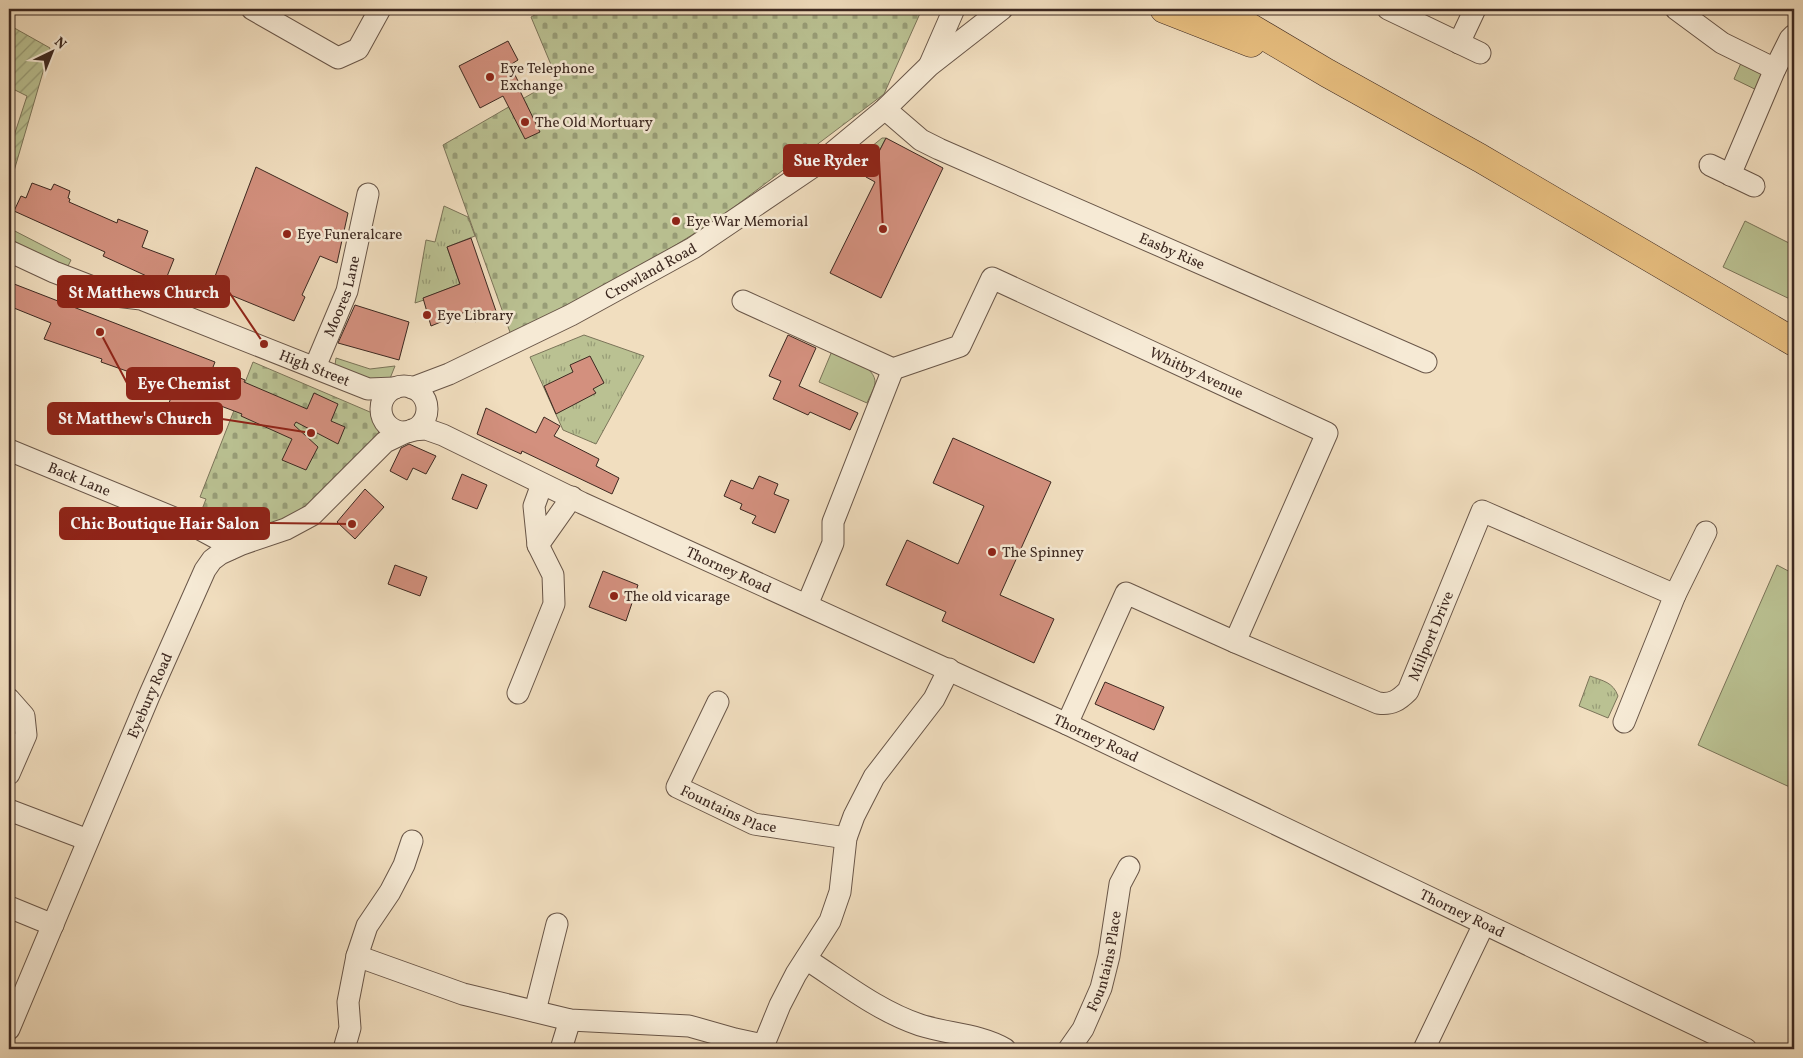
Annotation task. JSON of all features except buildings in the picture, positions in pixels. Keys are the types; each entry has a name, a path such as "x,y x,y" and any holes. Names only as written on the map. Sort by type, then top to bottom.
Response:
{"highway":[{"path":"1164,9 1327,73"},
{"path":"1219,9 1327,73 1480,158 1794,342"}],"street":[{"path":"252,9 338,58 358,49 380,9"},
{"name":"Crowland Road","path":"929,66 954,9"},
{"name":"Crowland Road","path":"399,399 571,315 693,248 826,158 884,110 929,66 1002,9"},
{"path":"1388,9 1480,53"},
{"path":"1459,43 1475,9"},
{"path":"1676,9 1722,43 1775,69"},
{"path":"1730,175 1775,69 1790,39 1794,35"},
{"name":"Easby Rise","path":"884,110 920,140 1426,362"},
{"path":"1710,165 1754,186"},
{"name":"Moores Lane","path":"315,367 347,291 368,194"},
{"name":"High Street","path":"9,252 116,296 140,298 399,399 393,429 409,431"},
{"name":"Whitby Avenue","path":"893,369 960,346 992,278 1327,433 1234,642"},
{"path":"744,301 893,369 833,522 833,543 807,605"},
{"path":"399,399 424,421 409,431"},
{"path":"399,399 443,435"},
{"path":"386,442 399,399"},
{"name":"Thorney Road","path":"409,431 426,429 443,435 542,484 1067,724 1746,1049"},
{"name":"Eyebury Road","path":"9,1029 149,696 205,570 212,560 230,550 286,529 312,515 386,442 409,431"},
{"name":"Back Lane","path":"9,450 196,527 222,540 230,550"},
{"path":"518,693 554,604 554,575 538,545 534,506 542,484"},
{"path":"538,545 572,497"},
{"name":"Millport Drive","path":"1067,724 1126,593 1234,642 1378,703 1389,704 1401,698 1408,691 1482,511 1676,595"},
{"path":"1624,722 1676,595 1706,532"},
{"path":"357,956 463,994 536,1010 570,1020 690,1026 763,1047 780,1004 830,921 840,892 846,838 854,816 874,777 934,699 949,669"},
{"path":"9,699 12,700 24,716 26,735 9,774"},
{"name":"Fountains Place","path":"718,702 677,787 754,824 846,838"},
{"path":"9,810 88,840"},
{"path":"344,1049 350,1028 348,1002 357,956 367,926 390,892 404,865 412,841"},
{"name":"Fountains Place","path":"1069,1049 1083,1029 1101,988 1109,956 1120,884 1128,867"},
{"path":"9,907 53,925"},
{"path":"536,1010 557,924"},
{"path":"1424,1049 1484,924"},
{"path":"806,959 871,1002 919,1025 992,1042 1005,1049"},
{"path":"561,1049 570,1020"}],"green space":[{"path":"546,9 922,9 884,94 721,217 624,277 511,335 443,145 557,79 531,17"},
{"path":"9,25 50,48 9,188 9,151 27,96 9,87"},
{"path":"1745,54 1775,69 1765,94 1734,79"},
{"path":"882,138 886,138 866,177 850,164"},
{"path":"444,206 468,217 475,236 447,247 460,284 415,303 426,240 435,242"},
{"path":"1745,221 1793,245 1794,242 1794,301 1723,267"},
{"path":"9,228 71,260 67,268 9,243"},
{"path":"584,335 644,356 596,444 563,430 530,357"},
{"path":"832,351 852,359 871,372 875,384 867,403 819,382"},
{"path":"336,358 370,369 395,366 389,381 376,382 335,365"},
{"path":"253,362 377,415 381,426 377,436 307,509 257,530 238,531 199,517 206,499 200,497"},
{"path":"1777,565 1794,574 1794,789 1698,745"},
{"path":"1590,676 1610,685 1616,691 1618,696 1608,718 1579,706"}],"place":[{"name":"Eye Telephone Exchange","path":"490,77"},
{"name":"The Old Mortuary","path":"525,122"},
{"name":"Eye War Memorial","path":"676,221"},
{"name":"Sue Ryder","path":"883,229"},
{"name":"Eye Funeralcare","path":"287,234"},
{"name":"Eye Library","path":"427,315"},
{"name":"Eye Chemist","path":"100,332"},
{"name":"St Matthews Church","path":"264,344"},
{"name":"St Matthew's Church","path":"311,433"},
{"name":"Chic Boutique Hair Salon","path":"352,524"},
{"name":"The Spinney","path":"992,552"},
{"name":"The old vicarage","path":"614,596"}]}
